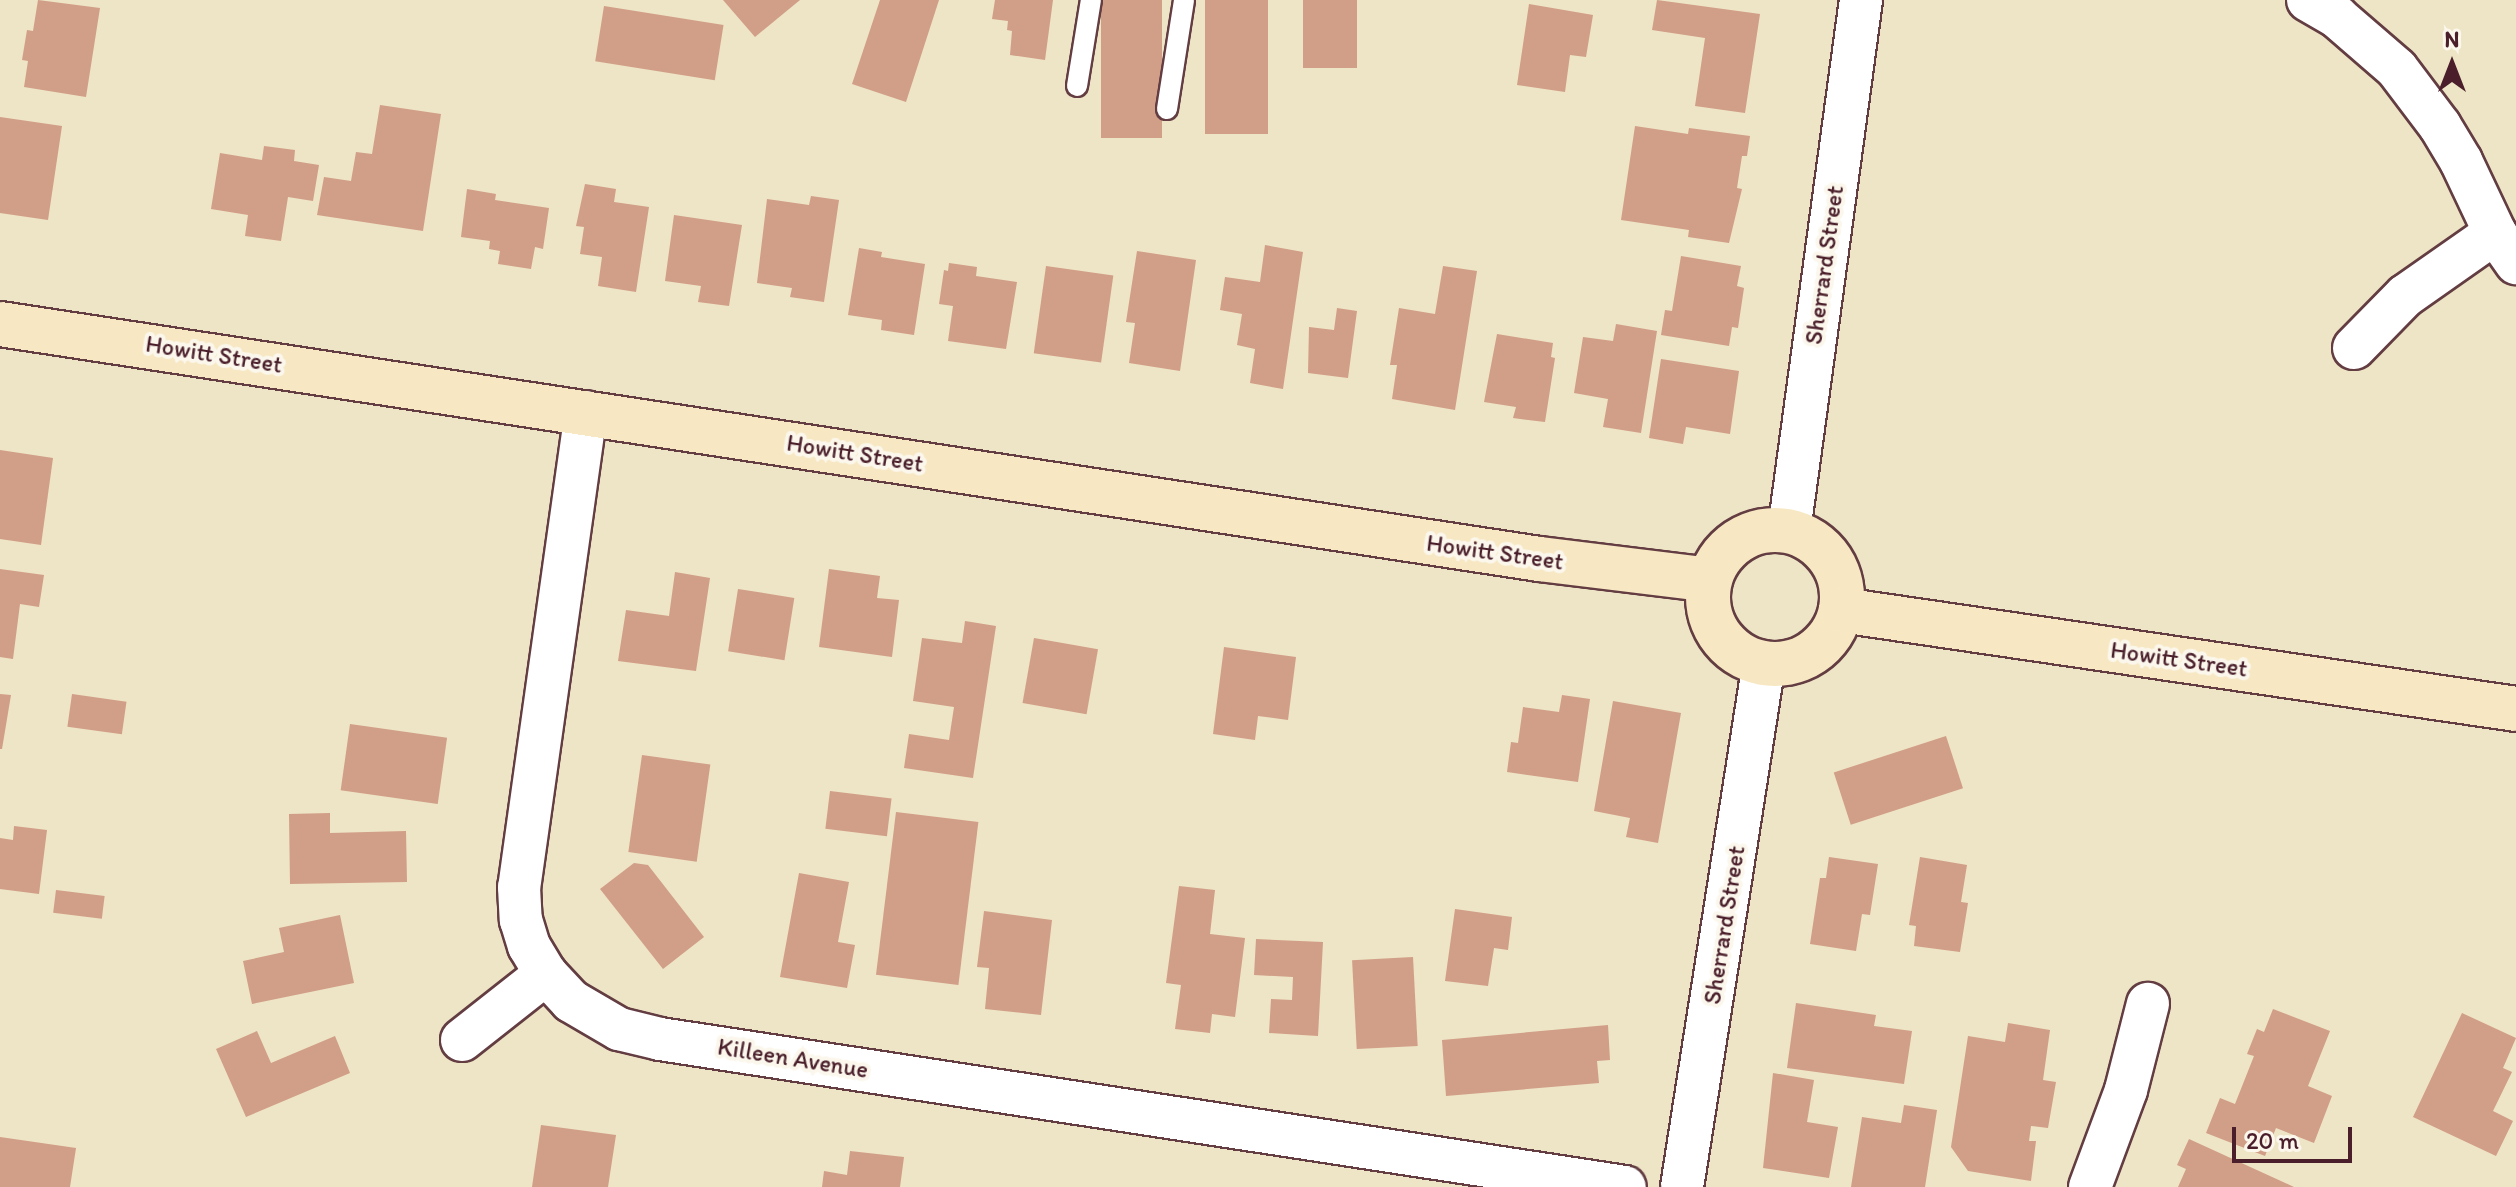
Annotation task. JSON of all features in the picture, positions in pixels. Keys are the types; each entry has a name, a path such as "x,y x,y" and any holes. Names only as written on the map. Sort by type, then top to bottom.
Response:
{"street":[{"name":"Sherrard Street","path":"1789,531 1861,0"},
{"path":"2331,6 2397,69 2440,126 2505,248 2405,296 2354,348"},
{"name":"Howitt Street","path":"0,324 1540,559 1710,580"},
{"name":"Killeen Avenue","path":"586,412 520,861 521,920 529,946 546,974 585,1011 619,1029 660,1039 1625,1187"},
{"path":"1767,530 1789,531 1811,540 1828,555 1842,586 1841,610 1829,637 1814,651 1785,663 1764,663 1734,649 1719,633 1710,613 1710,580 1726,550 1745,537 1767,530"},
{"name":"Howitt Street","path":"1841,610 2516,709"},
{"name":"Sherrard Street","path":"1682,1187 1764,663"},
{"path":"462,1040 546,974"},
{"path":"2090,1187 2126,1090 2148,1004"}],"lane":[{"path":"1077,86 1091,0"},
{"path":"1167,109 1184,0"}],"building":[{"path":"38,0 100,8 86,97 24,87 28,61 22,60 27,30 33,31"},
{"path":"723,0 800,0 755,37"},
{"path":"880,0 939,0 906,102 852,84"},
{"path":"995,0 1053,0 1045,60 1010,55 1012,31 1007,30 1008,21 992,19"},
{"path":"1101,0 1162,0 1162,138 1101,138"},
{"path":"1205,0 1268,0 1268,134 1205,134"},
{"path":"1303,0 1357,0 1357,68 1303,68"},
{"path":"1657,0 1760,14 1745,113 1695,106 1705,38 1652,30"},
{"path":"1529,4 1593,15 1586,57 1570,55 1565,92 1517,85"},
{"path":"604,6 724,25 715,80 595,61"},
{"path":"380,105 441,114 423,231 317,215 324,177 351,181 356,152 372,154"},
{"path":"0,117 62,126 48,220 0,213"},
{"path":"1635,126 1688,134 1689,128 1750,136 1747,156 1742,156 1737,188 1742,189 1729,243 1688,237 1689,230 1621,220"},
{"path":"264,146 295,150 294,161 319,165 313,201 288,197 281,241 245,236 248,215 211,209 220,153 262,160"},
{"path":"585,184 616,189 614,202 649,207 636,292 598,286 602,257 580,254 584,227 576,226"},
{"path":"467,189 496,194 495,200 549,208 543,249 535,247 531,269 498,264 500,251 489,249 490,241 461,237"},
{"path":"811,196 839,200 824,302 790,297 792,288 757,283 767,199 809,205"},
{"path":"674,215 742,225 729,306 698,302 701,286 665,281"},
{"path":"1265,245 1303,252 1283,389 1250,383 1255,349 1237,345 1242,314 1220,310 1225,277 1260,282"},
{"path":"859,248 882,252 881,257 925,264 914,335 881,330 882,320 848,315"},
{"path":"1137,251 1196,260 1180,371 1129,363 1135,323 1126,322"},
{"path":"1681,256 1741,266 1737,286 1744,288 1738,328 1732,327 1729,346 1661,335 1665,310 1672,311"},
{"path":"949,263 977,267 976,276 1017,282 1006,349 948,341 953,306 939,304 944,270 948,271"},
{"path":"1046,266 1113,275 1101,363 1034,353"},
{"path":"1443,266 1477,271 1455,410 1392,399 1397,365 1390,365 1399,308 1435,314"},
{"path":"1337,308 1357,311 1348,378 1308,373 1309,327 1334,330"},
{"path":"1616,324 1657,331 1641,433 1603,427 1608,399 1574,393 1583,337 1613,341"},
{"path":"1497,334 1553,343 1551,357 1555,358 1545,422 1513,418 1516,407 1484,402"},
{"path":"1661,359 1739,371 1730,434 1686,427 1683,444 1649,438"},
{"path":"0,450 53,458 41,545 0,539"},
{"path":"0,569 44,575 39,607 20,604 13,659 0,657"},
{"path":"829,569 880,576 877,598 899,600 892,657 819,647"},
{"path":"675,572 710,578 696,671 618,661 626,610 669,616"},
{"path":"738,589 794,598 784,660 728,651"},
{"path":"965,621 996,626 973,778 904,768 909,734 949,740 954,707 913,701 922,638 962,643"},
{"path":"1034,638 1098,649 1087,714 1023,703"},
{"path":"1224,647 1296,657 1288,720 1258,716 1255,740 1213,734"},
{"path":"0,694 11,695 2,749 0,749"},
{"path":"72,694 126,702 122,734 67,727"},
{"path":"1562,695 1590,699 1578,782 1507,772 1511,742 1518,743 1523,707 1559,712"},
{"path":"1613,701 1681,713 1658,843 1626,837 1630,818 1594,811"},
{"path":"350,724 447,738 438,804 341,790"},
{"path":"1946,736 1963,788 1851,825 1834,772"},
{"path":"642,755 710,765 697,862 628,852"},
{"path":"830,791 892,799 887,836 825,829"},
{"path":"896,812 978,822 958,985 876,975"},
{"path":"330,813 330,833 406,831 407,882 290,884 289,814"},
{"path":"14,826 47,830 39,894 0,889 0,838 13,840"},
{"path":"1829,857 1878,864 1870,915 1862,914 1856,951 1810,944 1820,878 1826,878"},
{"path":"1920,857 1967,865 1961,902 1968,903 1960,952 1914,946 1916,926 1909,925"},
{"path":"634,863 648,865 704,937 663,969 600,889"},
{"path":"799,873 849,882 838,942 855,945 847,988 780,977"},
{"path":"1179,886 1215,890 1210,934 1245,938 1235,1017 1212,1014 1210,1033 1175,1029 1181,985 1166,983"},
{"path":"56,890 105,896 102,919 53,913"},
{"path":"1455,909 1512,917 1508,950 1494,948 1488,986 1445,981"},
{"path":"984,911 1052,920 1041,1015 985,1009 989,968 977,967"},
{"path":"340,915 354,983 252,1004 243,961 284,952 279,928"},
{"path":"1256,939 1323,942 1318,1036 1269,1033 1271,999 1292,1000 1293,977 1254,975"},
{"path":"1413,957 1418,1046 1357,1049 1352,960"},
{"path":"1796,1003 1876,1015 1874,1026 1912,1031 1904,1084 1787,1068"},
{"path":"2273,1009 2330,1031 2308,1086 2332,1096 2314,1143 2276,1128 2265,1156 2206,1133 2220,1098 2235,1104 2254,1056 2247,1054 2257,1029 2264,1032"},
{"path":"2462,1013 2516,1038 2503,1068 2512,1072 2493,1111 2513,1121 2496,1156 2413,1117"},
{"path":"2008,1023 2050,1030 2043,1080 2056,1082 2048,1128 2031,1126 2029,1141 2036,1141 2031,1181 1968,1171 1951,1147 1968,1036 2005,1042"},
{"path":"1608,1025 1610,1060 1597,1061 1599,1083 1446,1096 1442,1040"},
{"path":"257,1031 271,1063 335,1036 350,1073 246,1117 216,1049"},
{"path":"1773,1073 1814,1080 1807,1122 1838,1127 1829,1178 1763,1168"},
{"path":"1904,1105 1937,1110 1925,1187 1851,1187 1862,1117 1901,1123"},
{"path":"541,1125 616,1135 608,1187 532,1187"},
{"path":"0,1137 76,1148 70,1187 0,1187"},
{"path":"2189,1139 2294,1187 2178,1187 2186,1169 2177,1165"},
{"path":"850,1151 904,1157 900,1187 822,1187 824,1171 847,1175"}]}
